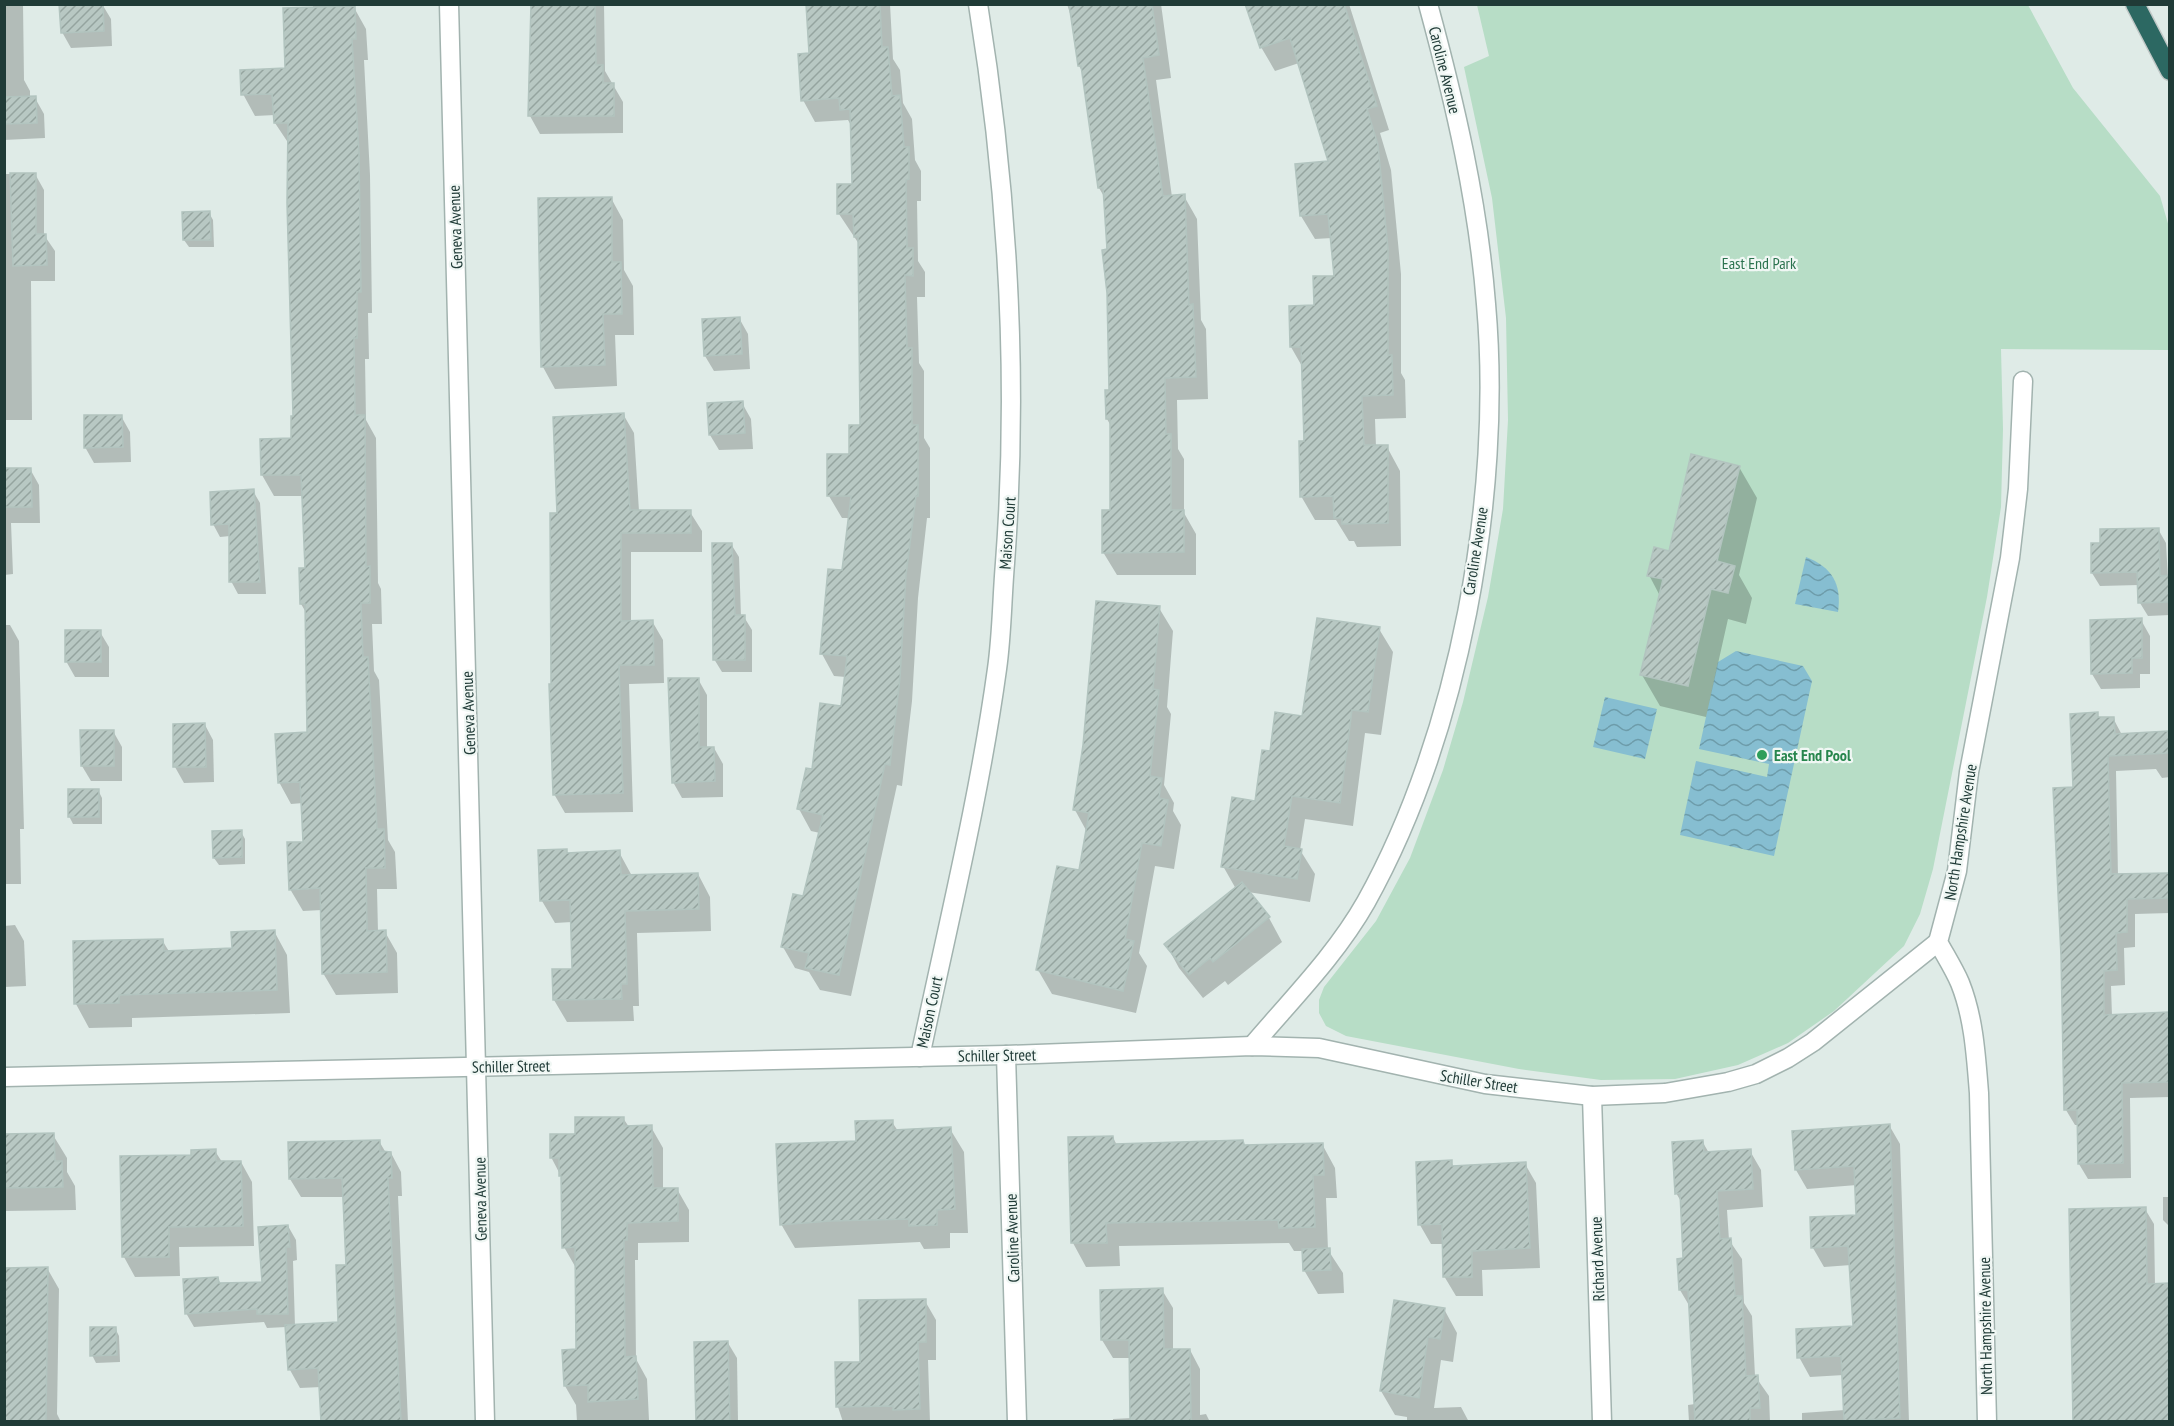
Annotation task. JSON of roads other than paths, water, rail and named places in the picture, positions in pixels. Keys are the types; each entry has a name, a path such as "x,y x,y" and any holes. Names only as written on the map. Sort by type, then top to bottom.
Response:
{"highway":[{"path":"2135,4 2169,71"}],"street":[{"name":"Geneva Avenue","path":"449,4 478,1066 485,1422"},
{"name":"Maison Court","path":"920,1057 970,824 997,668 1010,492 1013,381 1009,277 992,90 978,4"},
{"name":"Caroline Avenue","path":"1252,1046 1328,957 1364,905 1395,846 1416,795 1434,740 1457,655 1471,582 1482,508 1487,443 1487,308 1468,171 1448,76 1428,4"},
{"name":"North Hampshire Avenue","path":"1987,1422 1979,1093 1975,1048 1969,1012 1959,982 1938,942 1957,871 1969,772 2010,558 2018,489 2023,381"},
{"name":"Schiller Street","path":"4,1077 1006,1055 1252,1046 1319,1048 1485,1084 1592,1096 1692,1090 1756,1074 1813,1042 1938,942"},
{"name":"Caroline Avenue","path":"1006,1055 1017,1422"},
{"name":"Richard Avenue","path":"1592,1096 1602,1422"}],"water":[{"path":"1806,557 1829,571 1838,593 1838,612 1795,604"},
{"name":"East End Pool","path":"1736,651 1803,666 1812,681 1774,856 1680,835 1696,761 1767,777 1769,764 1699,749 1718,662"},
{"path":"1605,697 1657,709 1645,759 1593,747"}],"place":[{"name":"East End Pool","path":"1762,755"}],"park label":[{"name":"East End Park","path":"1759,263"}]}
